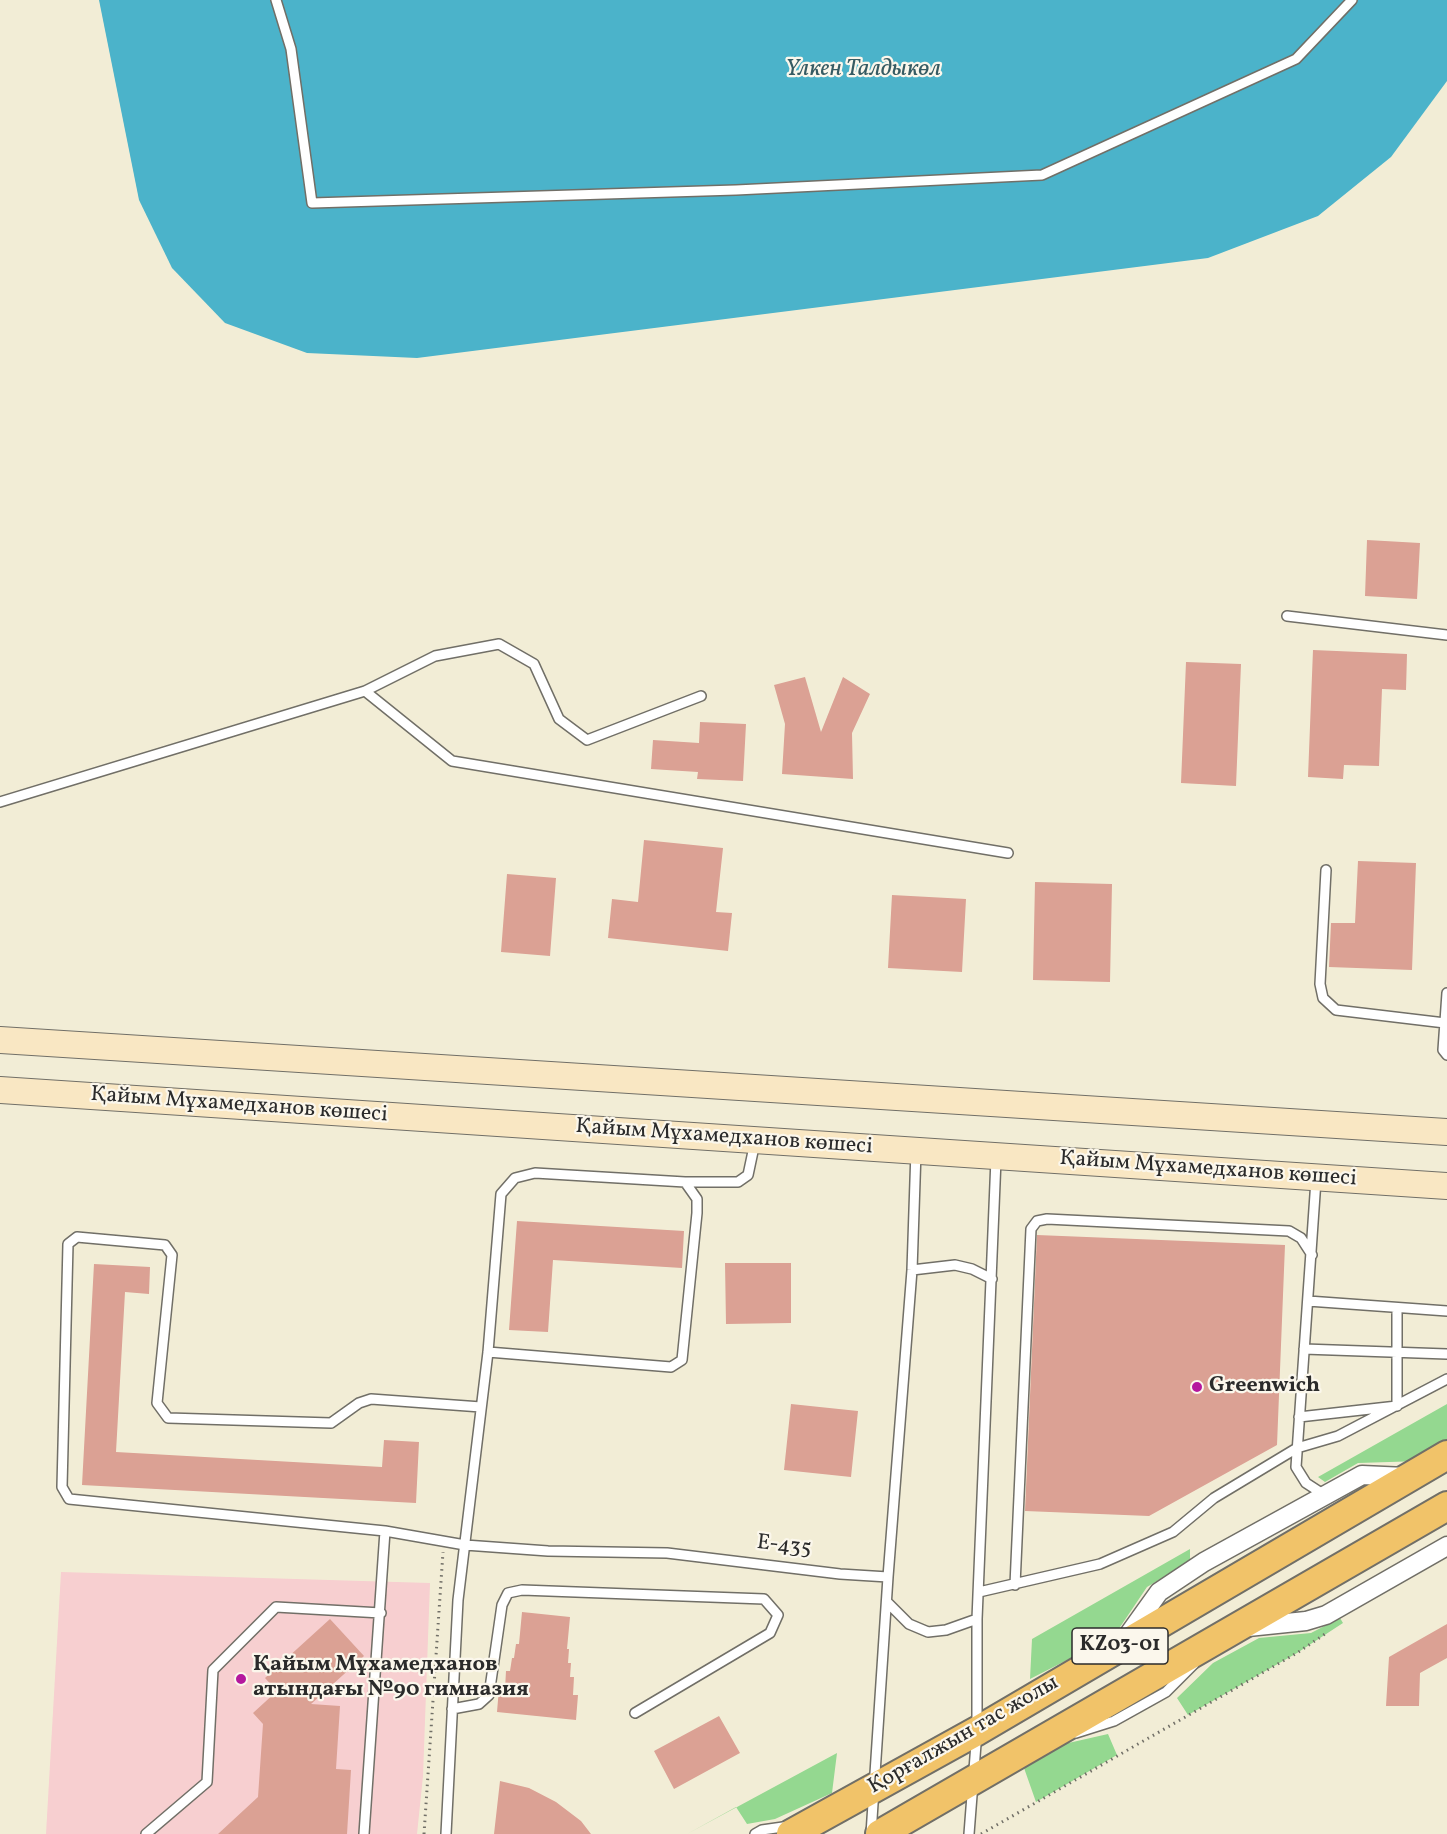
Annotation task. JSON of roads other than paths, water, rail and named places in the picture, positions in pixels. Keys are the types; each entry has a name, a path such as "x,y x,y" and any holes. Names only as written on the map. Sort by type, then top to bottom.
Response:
{"main road":[{"path":"0,1040 1447,1132"},
{"name":"Қайым Мұхамедханов көшесі","path":"0,1090 1447,1186"},
{"name":"Қорғалжын тас жолы","path":"800,1829 977,1731 1447,1455"},
{"name":"Қорғалжын тас жолы","path":"880,1834 1447,1506"}],"street":[{"path":"1120,1646 1160,1592 1204,1562 1362,1475 1408,1477"},
{"path":"1238,1628 1306,1621 1326,1615 1447,1546"}],"lane":[{"path":"276,0 291,49 312,203 736,190 1042,175 1296,59 1352,0"},
{"path":"1287,616 1447,635"},
{"path":"0,802 364,690 435,656 499,644 534,664 559,718 587,740 701,696"},
{"path":"364,690 452,760 1008,853"},
{"path":"1326,870 1320,984 1323,998 1336,1010 1445,1023"},
{"path":"1447,993 1443,1050 1447,1055"},
{"path":"446,1834 458,1600 488,1352 501,1194 515,1178 535,1173 685,1182 738,1182 748,1175 756,1140"},
{"path":"871,1834 912,1270 916,1150"},
{"path":"969,1834 977,1731 977,1619 996,1156"},
{"path":"1316,1178 1296,1467 1300,1476 1326,1496"},
{"path":"488,1352 672,1367 682,1360 697,1206 697,1199 685,1182"},
{"path":"1015,1585 1032,1228 1037,1221 1047,1219 1289,1231 1301,1238 1312,1255"},
{"name":"Е-435","path":"481,1407 371,1399 358,1402 331,1423 168,1418 157,1403 172,1255 165,1245 77,1237 68,1244 62,1487 69,1499 385,1531 465,1545 548,1551 667,1553 888,1577"},
{"path":"912,1270 955,1265 972,1269 992,1279"},
{"path":"1308,1301 1447,1311"},
{"path":"1397,1308 1397,1406"},
{"path":"1304,1349 1447,1354"},
{"path":"979,1592 1100,1564 1173,1532 1214,1498 1296,1448 1338,1436 1447,1379"},
{"path":"1299,1417 1397,1406"},
{"path":"364,1834 385,1531"},
{"path":"452,1709 479,1704 489,1695 502,1605 508,1593 522,1590 764,1599 778,1615 770,1633 635,1713"},
{"path":"887,1602 909,1624 928,1632 946,1630 977,1619"},
{"path":"147,1834 207,1782 213,1670 276,1607 381,1613"},
{"path":"755,1834 762,1830 800,1829"}],"water":[{"name":"Үлкен Талдыкөл","path":"99,0 1447,0 1447,81 1391,157 1318,216 1208,258 417,358 307,353 225,323 172,268 139,200"}],"place":[{"name":"Greenwich","path":"1197,1387"},
{"name":"Қайым Мұхамедханов атындағы №90 гимназия","path":"241,1679"}]}
